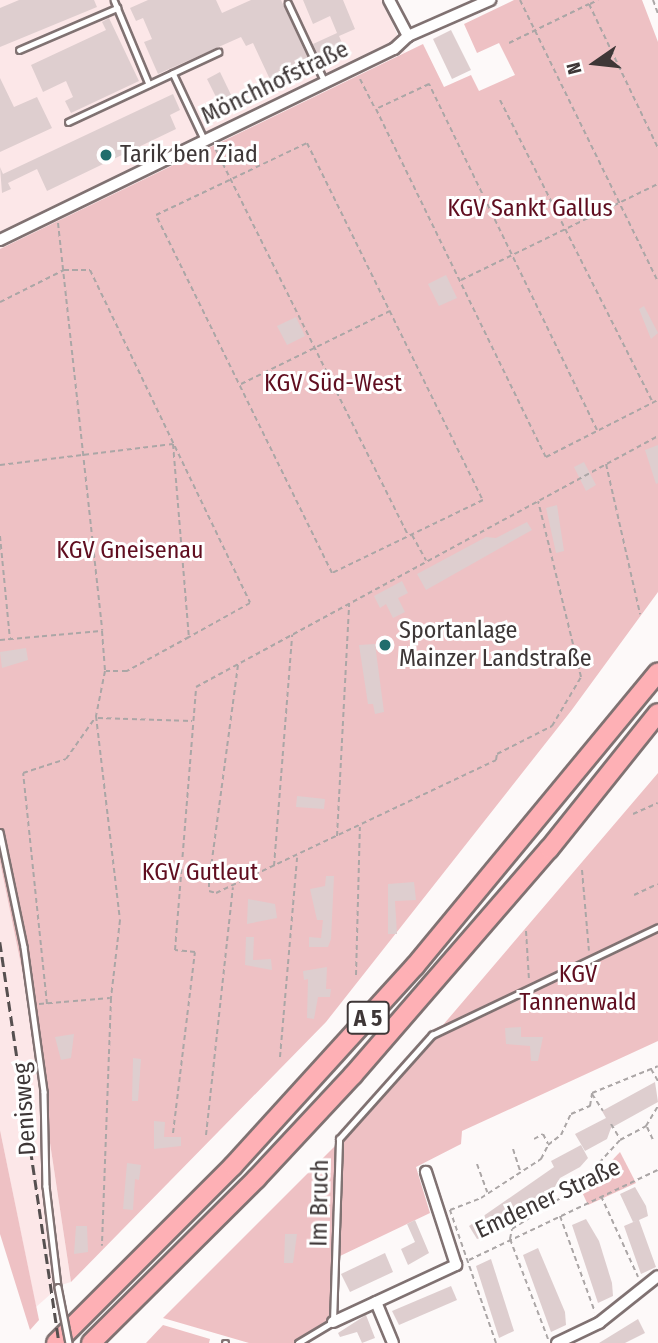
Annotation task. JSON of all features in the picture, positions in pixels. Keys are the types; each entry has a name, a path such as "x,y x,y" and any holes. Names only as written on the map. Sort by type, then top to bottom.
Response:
{"highway":[{"name":"A 5","path":"57,1343 233,1166 415,966 658,672"},
{"name":"A 5","path":"91,1343 256,1179 352,1075 549,849 658,713"}],"street":[{"path":"389,0 408,36"},
{"name":"Mönchhofstraße","path":"0,240 394,50 408,36 490,0"},
{"name":"Emdener Straße","path":"333,1322 456,1265 426,1171"},
{"path":"556,1343 599,1323 658,1276"},
{"path":"376,1303 393,1343"}],"lane":[{"path":"114,0 149,84"},
{"path":"288,3 326,82"},
{"path":"19,50 117,8"},
{"path":"68,122 218,52"},
{"path":"173,73 207,139"},
{"name":"Denisweg","path":"0,832 33,1005 58,1287 69,1343"},
{"name":"Im Bruch","path":"333,1322 339,1139 432,1035 658,926"},
{"name":"Emdener Straße","path":"299,1343 333,1322"}],"path":[{"path":"520,0 658,282"},
{"path":"509,43 598,0"},
{"path":"653,0 658,14"},
{"path":"589,4 658,148"},
{"path":"355,68 546,457 658,400"},
{"path":"376,109 429,84 597,430"},
{"path":"500,100 653,402"},
{"path":"207,139 231,179 410,535 426,561"},
{"path":"307,143 391,311 483,500 332,573 156,215 307,143"},
{"path":"459,281 658,184"},
{"path":"56,212 85,455 102,631 105,671 96,716 120,920 111,998 102,1245"},
{"path":"0,302 64,270 90,270 250,603 127,671 105,671"},
{"path":"240,384 391,311"},
{"path":"173,1133 195,952 175,950 196,687 658,436"},
{"path":"0,465 173,444"},
{"path":"173,444 189,637"},
{"path":"606,463 640,614"},
{"path":"239,664 209,882 209,891 216,894 496,760 497,754 552,726 581,677 538,500"},
{"path":"0,536 10,639"},
{"path":"337,838 349,603"},
{"path":"0,640 102,631"},
{"path":"274,866 292,634"},
{"path":"96,716 100,721 192,721"},
{"path":"47,1004 23,773 66,759 96,716"},
{"path":"633,814 658,803"},
{"path":"356,975 360,826"},
{"path":"280,1058 297,856"},
{"path":"582,870 590,959"},
{"path":"634,895 658,884"},
{"path":"206,1135 233,886"},
{"path":"526,931 530,988"},
{"path":"33,1005 111,998"},
{"path":"592,1093 658,1066"},
{"path":"651,1068 658,1081"},
{"path":"592,1093 603,1111"},
{"path":"496,1343 450,1210 487,1193 541,1159 548,1144 561,1135 571,1114 590,1106 592,1093"},
{"path":"550,1343 510,1239 512,1229 576,1188 620,1140 646,1126 658,1106"},
{"path":"611,1124 620,1140"},
{"path":"646,1126 653,1140"},
{"path":"534,1139 543,1135 548,1144"},
{"path":"513,1149 520,1172"},
{"path":"477,1164 487,1193"},
{"name":"Emdener Straße","path":"456,1265 658,1170"},
{"path":"601,1195 643,1287"},
{"path":"560,1216 599,1323"}],"shaded area":[{"path":"0,0 382,0 405,52 0,249"},
{"path":"0,862 29,1004 71,1282 61,1285 36,1307 0,1130"}],"green space":[{"path":"514,0 642,0 658,42 658,592 571,711 326,1022 71,1282 29,1004 0,862 0,249 423,44 444,87 471,75 479,91 515,75 499,43 477,53 464,24"},
{"name":"KGV Tannenwald","path":"658,773 658,1041 462,1131 461,1144 416,1167 430,1213 340,1256 336,1326 299,1343 249,1343 163,1318 336,1145 336,1138 434,1029 443,1025"},
{"path":"0,1130 39,1320 30,1330 0,1234"},
{"path":"620,1152 636,1183 588,1205 582,1192"},
{"path":"163,1325 210,1339 209,1343 146,1343"}],"building":[{"path":"19,0 94,0 97,7 0,47 0,8"},
{"path":"148,0 216,0 222,13 251,0 281,0 313,69 274,88 253,43 246,46 241,37 158,74 144,42 152,39 143,18 136,21 130,8"},
{"path":"303,0 343,0 355,29 339,36 346,52 322,64 313,44 337,33 330,16 313,24"},
{"path":"109,18 139,81 71,113 65,101 73,97 66,81 43,92 31,65 106,30 102,22"},
{"path":"451,30 471,70 452,79 433,39"},
{"path":"220,72 234,101 221,107 207,79"},
{"path":"0,78 14,107 37,97 52,128 0,152"},
{"path":"173,94 180,110 170,115 176,129 47,191 37,169 8,183 11,189 2,193 0,167 3,174"},
{"path":"446,275 457,298 439,306 428,284"},
{"path":"644,306 658,333 651,339 639,309"},
{"path":"296,317 305,336 287,345 277,326"},
{"path":"658,445 658,483 656,484 645,450"},
{"path":"584,462 596,485 586,491 574,467"},
{"path":"557,505 564,551 556,553 546,508"},
{"path":"527,522 532,530 426,590 417,574 486,537 496,538"},
{"path":"402,581 408,593 398,598 405,612 393,618 386,604 380,608 374,596"},
{"path":"375,644 384,712 375,714 373,704 368,704 359,645"},
{"path":"26,648 28,660 2,668 0,652"},
{"path":"297,796 325,799 324,809 296,807"},
{"path":"326,876 334,876 331,939 328,947 309,947 309,937 321,938 323,920 317,920 310,889 325,886"},
{"path":"414,882 416,900 395,901 397,934 388,934 388,884"},
{"path":"248,899 275,904 277,918 247,924"},
{"path":"246,937 254,937 253,960 271,959 272,970 245,965"},
{"path":"327,967 326,989 331,989 330,997 318,997 314,1019 307,1018 308,979 304,980 303,971"},
{"path":"521,1027 521,1037 543,1037 538,1061 531,1061 530,1046 506,1044 505,1028"},
{"path":"74,1034 71,1058 61,1060 55,1037"},
{"path":"133,1058 141,1059 138,1101 132,1101"},
{"path":"655,1082 658,1102 611,1128 607,1139 585,1151 575,1134 606,1118 602,1111"},
{"path":"154,1121 165,1122 164,1137 181,1137 181,1146 154,1149"},
{"path":"581,1145 588,1158 580,1167 560,1178 553,1190 499,1232 477,1239 469,1226 554,1167 551,1161"},
{"path":"127,1163 141,1165 139,1180 135,1179 133,1210 123,1209"},
{"path":"635,1187 646,1206 648,1216 639,1220 656,1267 641,1274 624,1226 638,1220 633,1222 620,1194"},
{"path":"586,1219 599,1241 612,1283 613,1296 598,1303 572,1225"},
{"path":"415,1220 429,1253 408,1265 401,1249 415,1242 407,1224"},
{"path":"76,1226 87,1226 88,1252 74,1254"},
{"path":"285,1234 297,1234 293,1263 284,1263"},
{"path":"538,1248 565,1312 566,1325 551,1332 523,1255"},
{"path":"385,1253 393,1272 350,1292 341,1274"},
{"path":"491,1259 514,1331 499,1338 476,1266"},
{"path":"451,1286 457,1300 399,1325 392,1311"},
{"path":"366,1315 375,1338 362,1343 357,1332 340,1337 338,1333"},
{"path":"638,1319 645,1333 625,1343 599,1343"}],"railway":[{"path":"0,942 59,1343"}],"place":[{"name":"Tarik ben Ziad","path":"106,155"},
{"name":"Sportanlage Mainzer Landstraße","path":"385,645"}],"park label":[{"name":"KGV Sankt Gallus","path":"530,209"},
{"name":"KGV Süd-West","path":"333,384"},
{"name":"KGV Gneisenau","path":"130,551"},
{"name":"KGV Gutleut","path":"200,873"}]}
